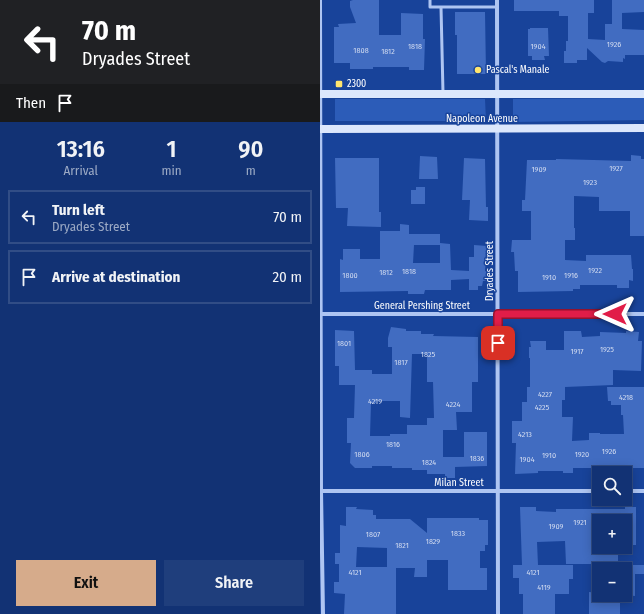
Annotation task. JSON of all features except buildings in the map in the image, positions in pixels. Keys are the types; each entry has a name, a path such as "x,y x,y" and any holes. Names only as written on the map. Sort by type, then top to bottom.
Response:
{"main road":[{"path":"320,94 644,94"},
{"name":"Napoleon Avenue","path":"320,129 644,128"}],"street":[{"path":"320,0 320,491 323,614"},
{"name":"Dryades Street","path":"497,0 498,614"},
{"name":"General Pershing Street","path":"320,314 644,314"},
{"name":"Milan Street","path":"320,491 592,491"},
{"path":"632,491 644,491"}],"lane":[{"path":"430,0 430,7 497,7"},
{"path":"441,7 443,94"}],"shaded area":[{"path":"644,98 644,120 513,122 513,99"},
{"path":"335,99 485,99 486,121 335,121"}],"place":[{"name":"Pascal's Manale","path":"478,70"},
{"name":"2300","path":"339,84"}],"route":[{"path":"498,343 498,314 615,314"}]}
